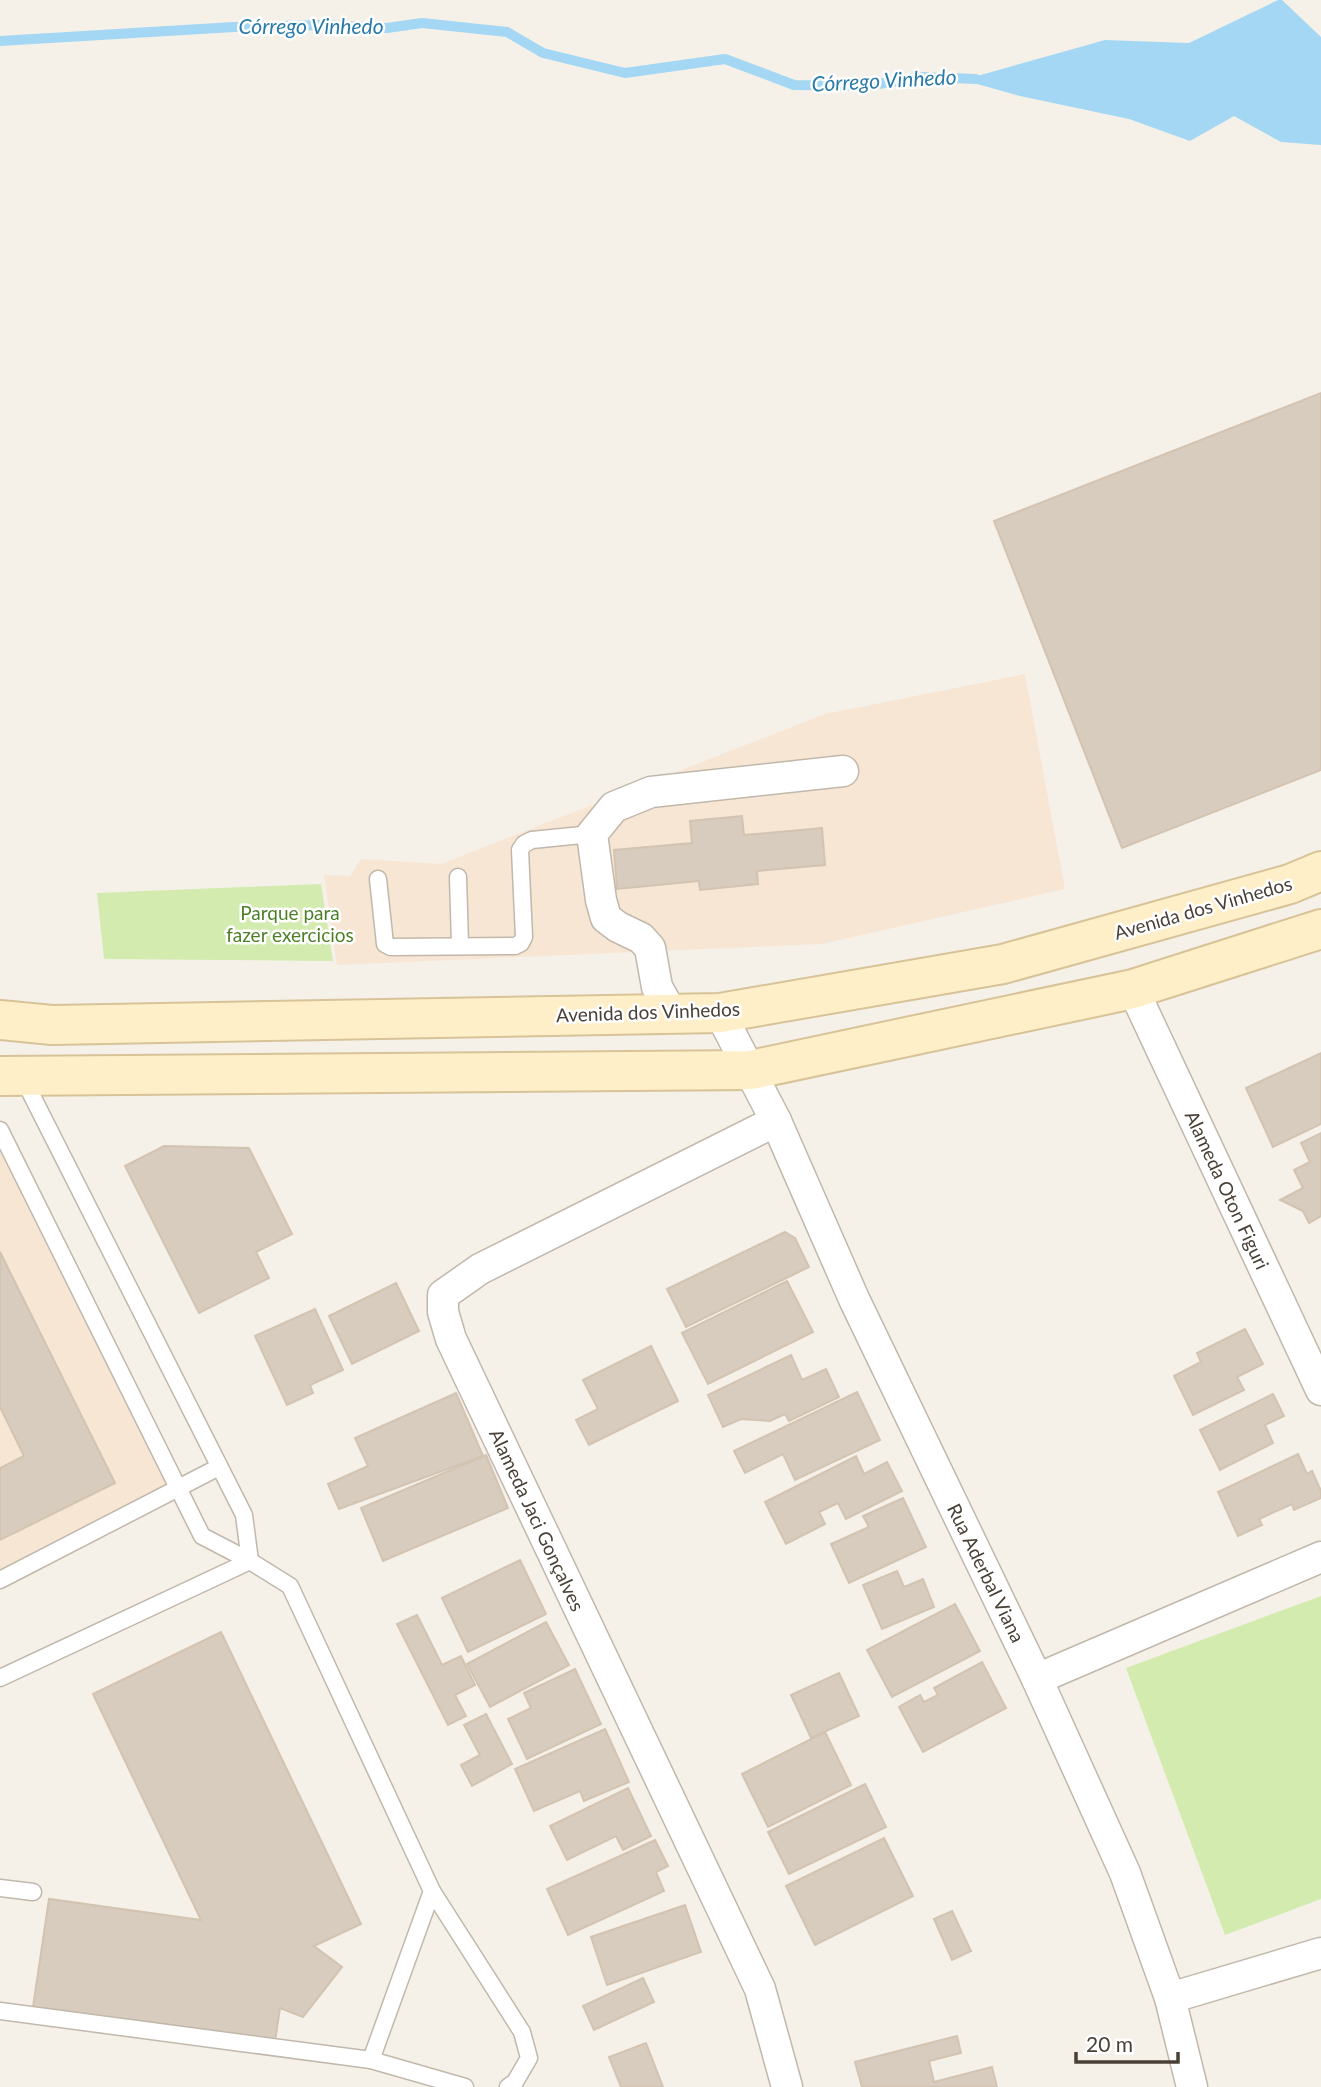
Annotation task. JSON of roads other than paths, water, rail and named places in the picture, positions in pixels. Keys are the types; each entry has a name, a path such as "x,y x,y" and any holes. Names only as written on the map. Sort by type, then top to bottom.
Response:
{"main road":[{"name":"Avenida dos Vinhedos","path":"0,1020 52,1025 720,1013 1003,964 1290,884 1321,871"},
{"path":"11,1076 751,1070 1133,989 1321,929"},
{"path":"358,1073 360,1020"}],"street":[{"path":"672,1014 657,987 650,948 641,937 618,927 606,918 592,834 614,807 651,792 843,771"},
{"name":"Alameda Oton Figuri","path":"1133,989 1321,1390"},
{"name":"Rua Aderbal Viana","path":"720,1013 776,1121 854,1299 1037,1679 1125,1873 1170,1998 1192,2087"},
{"name":"Alameda Jaci Gonçalves","path":"776,1121 480,1269 443,1295 443,1312 451,1339 760,1989 787,2087"},
{"path":"1037,1679 1321,1557"},
{"path":"1170,1998 1321,1953"}],"lane":[{"path":"379,879 385,944 391,947 515,946 521,943 524,937 520,850 524,844 532,840 592,834"},
{"path":"458,877 460,945"},
{"path":"11,1076 244,1515 250,1561"},
{"path":"0,1130 202,1536 290,1586 432,1891 522,2032 529,2058 515,2082 508,2087"},
{"path":"0,1580 219,1467"},
{"path":"0,1678 250,1561"},
{"path":"0,1888 33,1892"},
{"path":"370,2060 432,1891"},
{"path":"0,2011 370,2060 465,2087"}],"water":[{"path":"1282,0 1321,37 1321,145 1281,142 1234,116 1190,141 1129,119 1020,96 963,80 1105,40 1189,43"}],"waterway":[{"name":"Córrego Vinhedo","path":"0,41 234,27 327,25 387,28 422,23 507,32 543,53 625,73 725,59 794,85 866,86 922,77 976,79"}],"park label":[{"name":"Parque para fazer exercicios","path":"290,924"}]}
